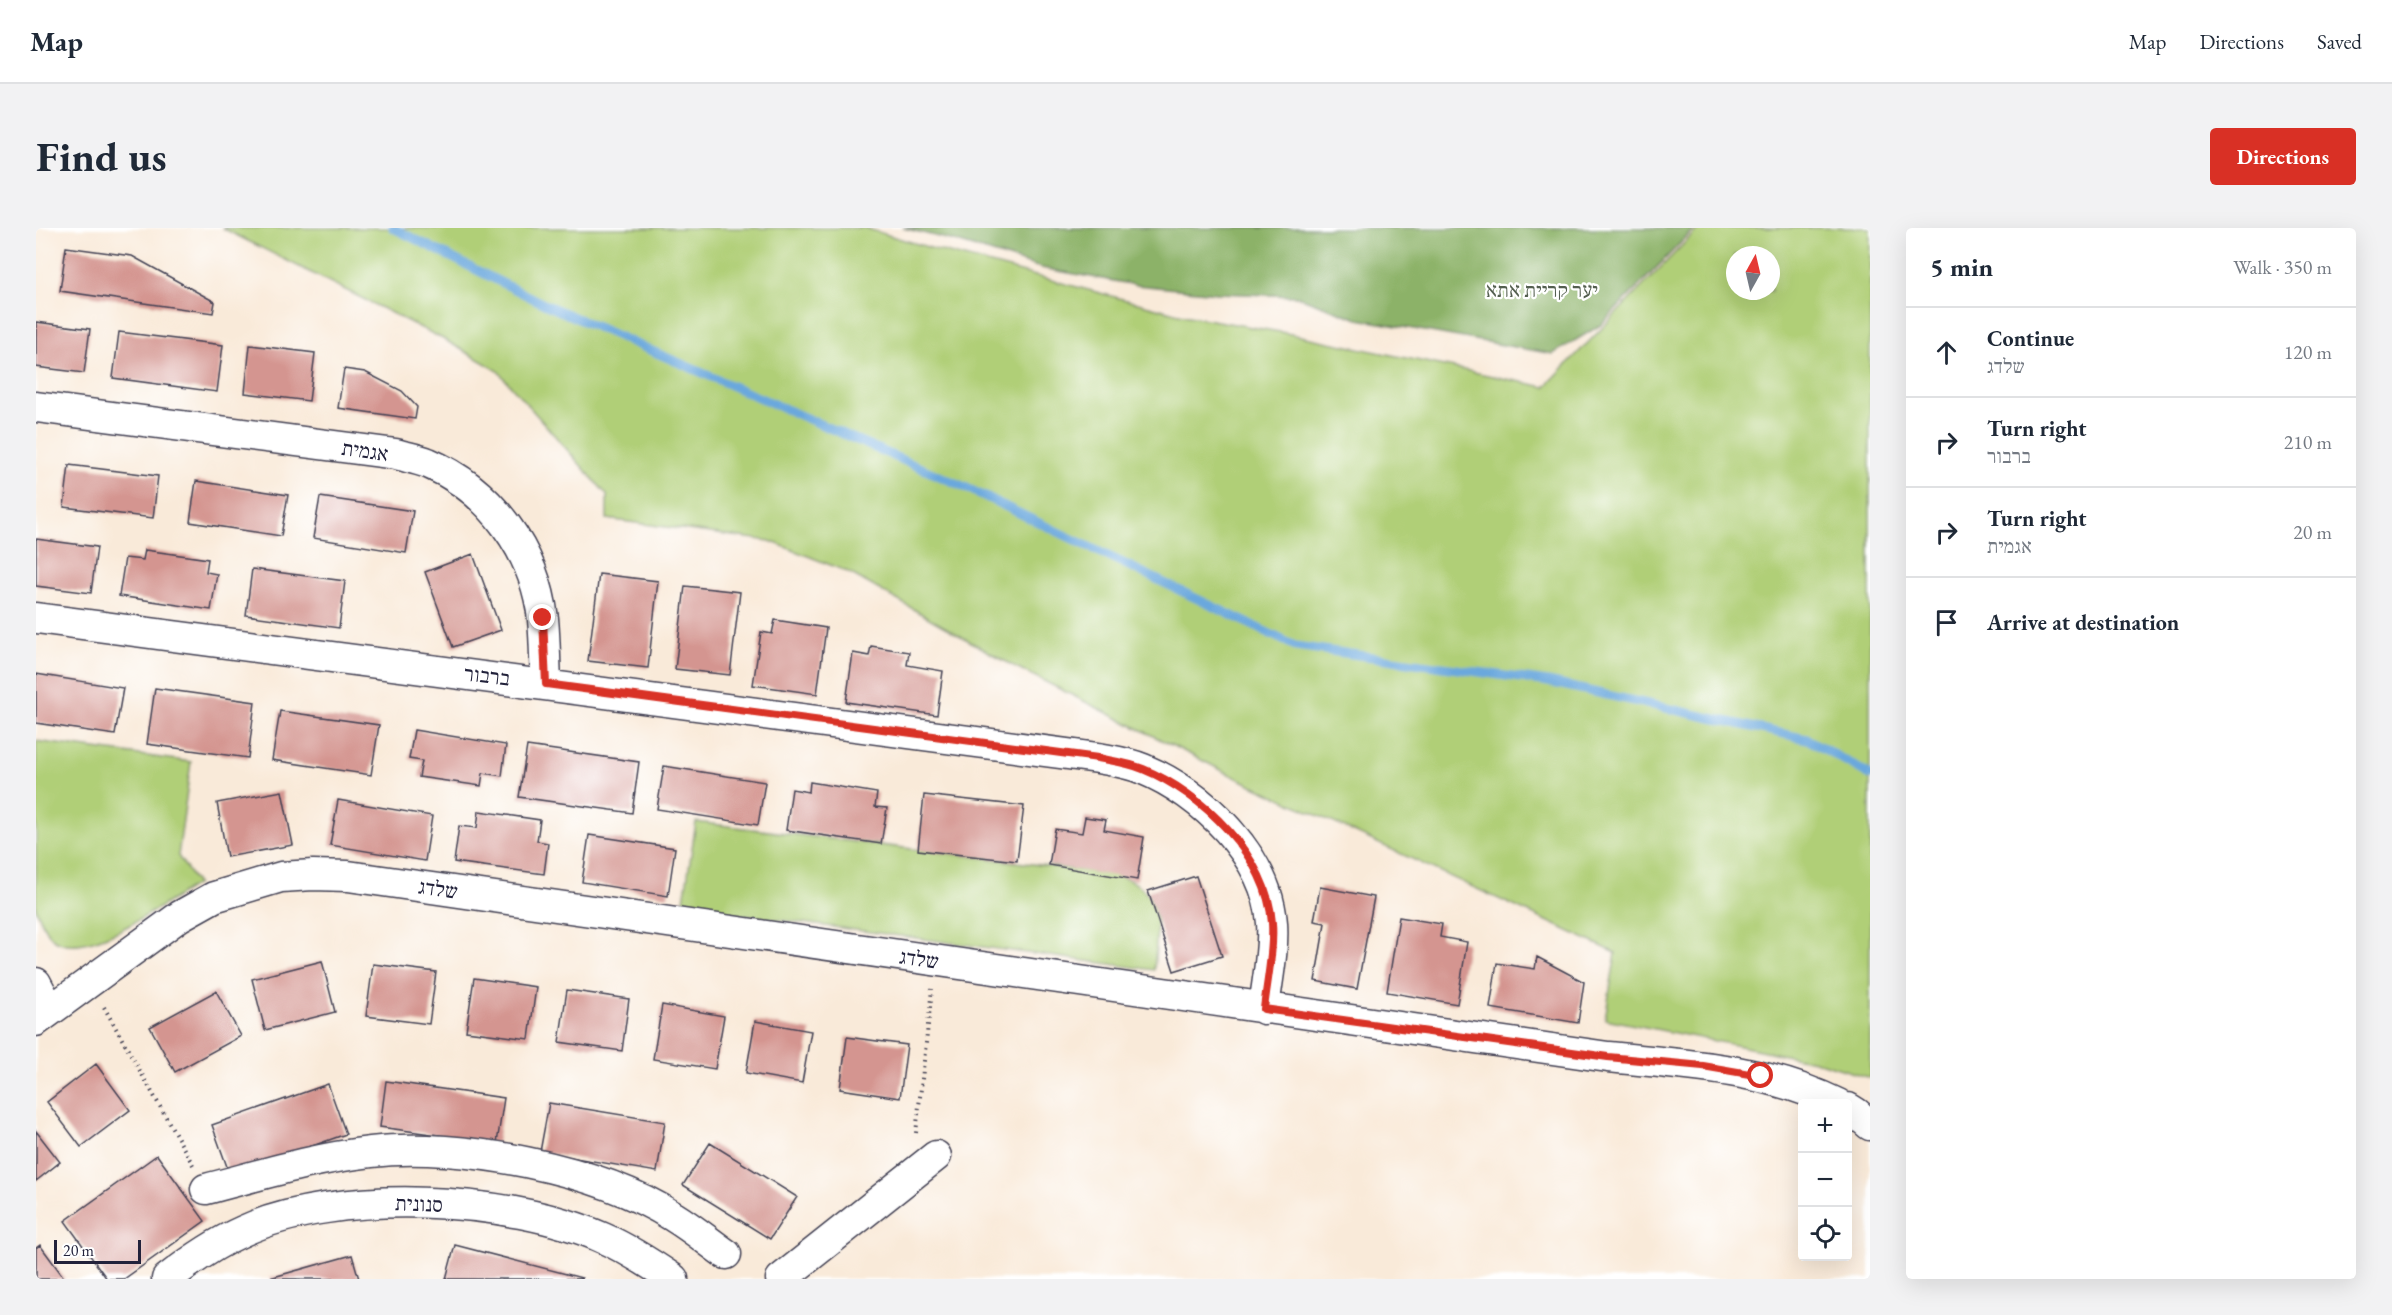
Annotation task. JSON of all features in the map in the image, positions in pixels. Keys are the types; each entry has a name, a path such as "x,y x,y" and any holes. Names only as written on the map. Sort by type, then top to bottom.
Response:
{"street":[{"name":"אגמית","path":"36,407 396,454 427,462 447,473 487,502 511,531 527,557 543,618 546,684"},
{"name":"ברבור","path":"36,618 1098,758 1141,768 1172,783 1219,820 1252,865 1267,896 1272,923 1264,1009"},
{"name":"שלדג","path":"43,1016 180,916 214,897 281,877 348,876 1264,1009 1608,1057 1703,1066 1761,1076 1812,1091 1828,1099"},
{"path":"36,983 43,1016"},
{"path":"1852,1111 1870,1125"},
{"path":"206,1189 316,1162 372,1152 433,1150 503,1159 558,1170 620,1189 674,1216 726,1254"},
{"path":"781,1279 933,1158"},
{"path":"497,1209 503,1159"},
{"name":"סנונית","path":"166,1279 190,1261 243,1231 299,1212 370,1203 431,1203 497,1209 553,1221 602,1237 643,1259 673,1279"}],"path":[{"path":"933,1158 916,1139 935,961"},
{"path":"90,981 206,1189"}],"green space":[{"path":"222,228 865,228 934,249 1183,315 1286,333 1545,387 1699,228 1870,228 1870,1078 1819,1062 1605,1019 1616,953 1239,779 1010,664 848,572 770,541 607,519 607,495 497,370 445,340"},
{"name":"יער קריית אתא","path":"903,228 1695,228 1601,325 1553,354 1358,319 1296,296 1217,293 1136,285 1041,268"},
{"path":"36,741 191,762 178,856 197,884 110,935 74,944 59,942 51,937 36,909"},
{"path":"696,822 1112,874 1138,885 1152,903 1157,936 1154,970 683,907"}],"building":[{"path":"66,247 132,256 215,302 213,313 60,291"},
{"path":"36,322 90,329 84,373 36,367"},
{"path":"119,332 223,345 217,392 113,378"},
{"path":"250,345 315,353 309,401 245,393"},
{"path":"344,369 365,372 402,391 417,407 415,419 338,408"},
{"path":"69,465 158,476 153,518 64,507"},
{"path":"196,481 288,495 281,536 190,522"},
{"path":"320,497 413,511 406,553 313,538"},
{"path":"36,539 97,547 91,593 36,586"},
{"path":"145,550 208,559 206,572 217,574 211,610 119,596 125,558 143,560"},
{"path":"473,554 501,630 453,647 425,572"},
{"path":"252,569 345,581 339,628 246,615"},
{"path":"599,574 658,581 648,668 588,661"},
{"path":"685,586 740,592 730,675 675,669"},
{"path":"775,620 826,628 817,694 753,685 761,632 772,634"},
{"path":"871,646 909,652 907,665 943,671 937,715 846,702 853,653 869,656"},
{"path":"36,674 123,688 115,735 36,723"},
{"path":"155,688 255,702 248,758 147,744"},
{"path":"280,711 379,725 371,775 272,760"},
{"path":"414,730 506,745 502,776 483,773 481,786 419,777 422,761 409,759"},
{"path":"527,746 639,762 632,813 519,797"},
{"path":"664,766 765,782 758,825 657,809"},
{"path":"810,782 877,793 875,807 887,808 881,844 786,830 792,789 809,792"},
{"path":"282,791 293,845 227,857 217,803"},
{"path":"924,795 1024,806 1017,861 918,850"},
{"path":"338,800 432,816 425,861 330,845"},
{"path":"479,811 540,820 537,841 548,843 544,874 454,862 459,826 477,828"},
{"path":"1085,817 1106,820 1104,830 1144,837 1137,880 1049,865 1055,829 1082,833"},
{"path":"589,835 675,848 668,896 582,882"},
{"path":"1196,876 1222,956 1174,971 1148,891"},
{"path":"1320,887 1374,897 1357,989 1315,981 1325,923 1314,921"},
{"path":"1399,917 1442,924 1440,937 1467,942 1457,1004 1387,992"},
{"path":"1537,957 1584,982 1578,1023 1490,1008 1497,963 1535,969"},
{"path":"322,961 335,1012 265,1030 252,979"},
{"path":"373,964 436,972 429,1024 366,1016"},
{"path":"474,978 536,987 529,1039 466,1031"},
{"path":"567,990 629,999 622,1051 559,1042"},
{"path":"216,991 241,1036 175,1072 150,1027"},
{"path":"662,1005 724,1016 715,1069 653,1059"},
{"path":"755,1021 811,1031 802,1083 746,1073"},
{"path":"847,1037 907,1045 900,1098 840,1089"},
{"path":"96,1064 130,1110 81,1147 47,1102"},
{"path":"386,1081 504,1098 497,1143 380,1127"},
{"path":"328,1084 346,1134 230,1175 212,1125"},
{"path":"549,1103 665,1122 657,1172 540,1152"},
{"path":"36,1131 60,1162 36,1181"},
{"path":"710,1143 797,1197 770,1239 683,1185"},
{"path":"157,1155 205,1221 124,1279 107,1279 65,1221"},
{"path":"40,1245 65,1279 36,1279 36,1248"},
{"path":"455,1245 582,1278 582,1279 446,1279"},
{"path":"352,1255 359,1279 270,1278"}],"waterway":[{"path":"393,228 544,304 967,488 1295,646 1548,682 1807,739 1870,775"}],"route":[{"path":"543,618 546,684 1098,758 1141,768 1172,783 1219,820 1238,842 1267,896 1272,923 1264,1009 1608,1057 1703,1066 1761,1076"}]}
